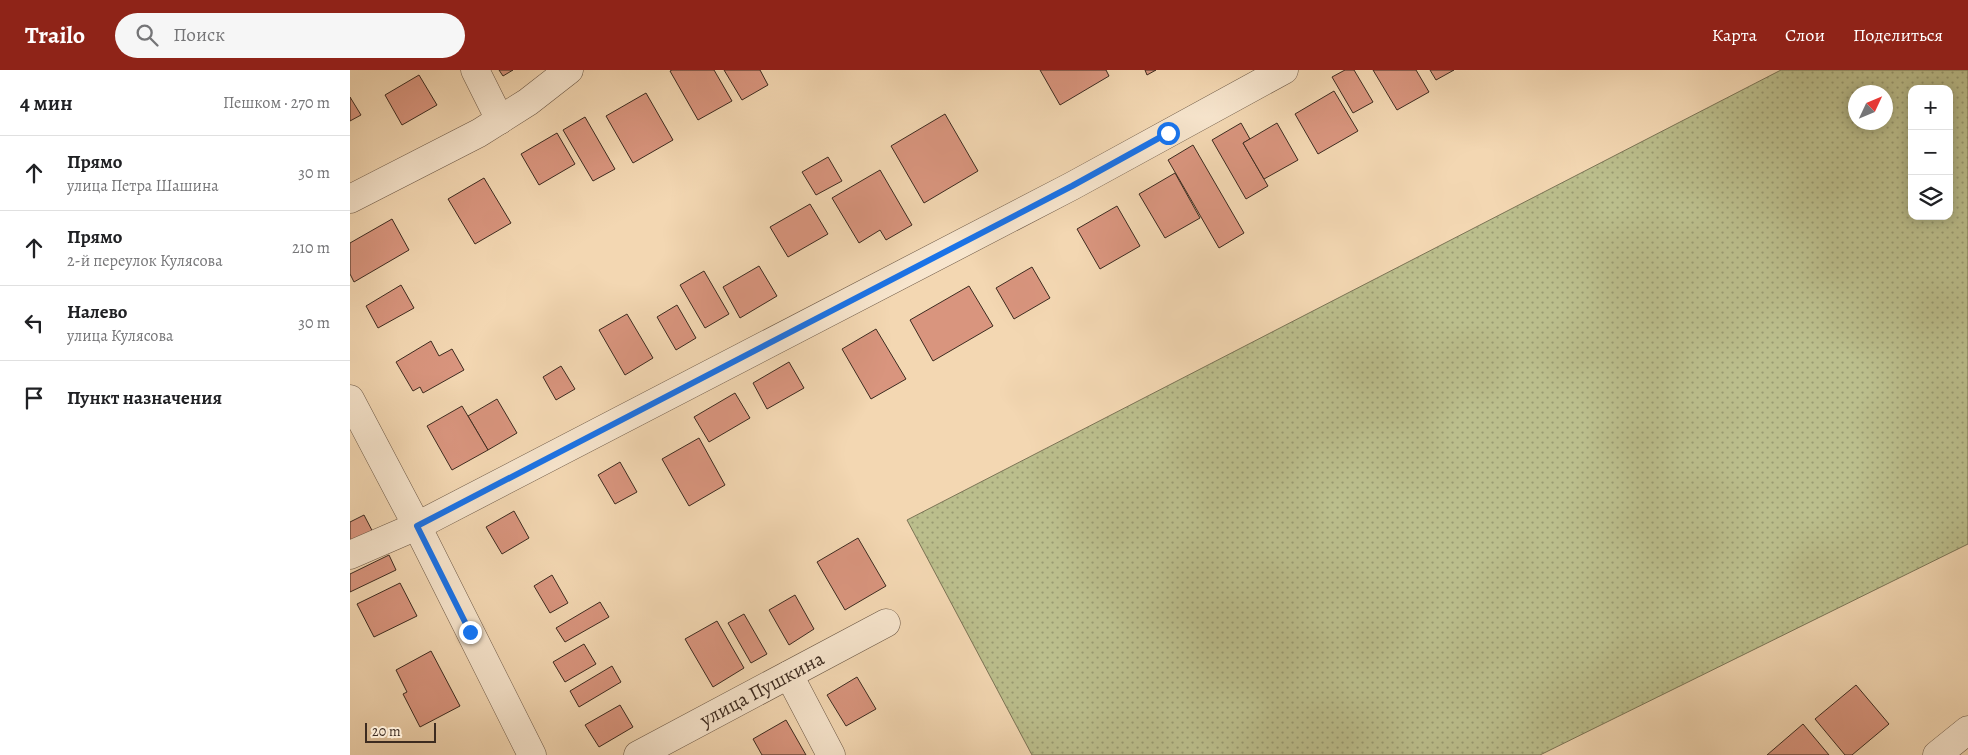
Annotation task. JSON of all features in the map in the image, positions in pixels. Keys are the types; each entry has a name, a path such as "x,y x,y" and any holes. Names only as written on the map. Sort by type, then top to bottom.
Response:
{"street":[{"path":"475,70 500,120"},
{"path":"350,198 479,133 528,102 569,70"},
{"path":"350,555 417,526 1072,186 1284,70"},
{"path":"350,399 417,526 532,755"},
{"name":"улица Пушкина","path":"638,755 886,623"},
{"path":"789,674 832,755"},
{"path":"1936,755 1968,730"}],"green space":[{"path":"1781,70 1968,70 1968,544 1540,755 1032,755 907,520"}],"building":[{"path":"499,70 513,70 503,76"},
{"path":"714,70 732,101 698,120 670,71"},
{"path":"724,70 760,70 768,85 742,100"},
{"path":"1040,70 1106,70 1109,76 1060,105"},
{"path":"1145,70 1156,70 1147,75"},
{"path":"1345,70 1354,70 1373,102 1353,113 1332,77"},
{"path":"1373,70 1416,70 1429,92 1397,110"},
{"path":"1430,70 1454,70 1436,80"},
{"path":"419,75 437,105 402,125 385,95"},
{"path":"1334,91 1358,131 1318,154 1295,114"},
{"path":"646,93 673,140 633,163 606,116"},
{"path":"350,97 361,115 350,121"},
{"path":"945,114 978,171 924,203 891,146"},
{"path":"585,117 615,169 593,181 563,130"},
{"path":"1241,123 1250,139 1243,143 1268,186 1246,199 1212,140"},
{"path":"1277,123 1298,160 1264,179 1243,143"},
{"path":"557,133 575,164 539,185 521,154"},
{"path":"1193,145 1244,233 1219,248 1168,160"},
{"path":"828,157 842,181 816,195 802,172"},
{"path":"880,170 912,225 886,240 880,230 859,243 832,198"},
{"path":"1175,173 1200,218 1165,238 1139,194"},
{"path":"484,178 511,223 475,244 448,199"},
{"path":"810,204 828,234 788,257 770,227"},
{"path":"1117,206 1140,246 1100,269 1077,229"},
{"path":"392,219 409,250 354,282 350,274 350,243"},
{"path":"759,266 777,296 740,318 723,287"},
{"path":"1032,267 1050,298 1014,319 996,288"},
{"path":"704,271 729,314 705,328 680,285"},
{"path":"401,285 414,308 378,328 366,306"},
{"path":"969,286 993,326 933,361 910,320"},
{"path":"677,305 696,338 676,350 657,317"},
{"path":"627,314 653,358 625,375 599,330"},
{"path":"876,329 906,379 871,399 842,349"},
{"path":"431,341 439,356 452,349 464,370 423,393 420,387 413,391 396,362"},
{"path":"789,362 804,388 767,409 753,383"},
{"path":"561,366 575,389 556,400 543,377"},
{"path":"735,393 750,418 709,442 694,417"},
{"path":"497,399 517,433 488,450 468,416"},
{"path":"462,406 488,450 452,470 427,426"},
{"path":"699,438 725,485 689,506 662,459"},
{"path":"620,462 637,492 615,504 598,475"},
{"path":"514,511 529,538 502,554 486,527"},
{"path":"364,515 376,538 350,552 350,522"},
{"path":"858,538 886,586 845,610 817,562"},
{"path":"389,555 396,570 350,592 350,574"},
{"path":"552,575 568,603 550,613 534,586"},
{"path":"400,583 417,616 374,637 357,604"},
{"path":"795,595 814,629 789,645 769,610"},
{"path":"600,602 609,617 565,642 556,628"},
{"path":"744,614 767,654 751,663 728,623"},
{"path":"717,621 744,668 713,687 685,639"},
{"path":"584,644 596,664 565,682 553,662"},
{"path":"431,651 460,706 420,727 403,694 407,692 396,670"},
{"path":"612,666 621,682 579,707 570,691"},
{"path":"857,677 876,709 846,726 827,695"},
{"path":"1856,685 1889,724 1852,755 1845,755 1815,719"},
{"path":"620,705 633,727 599,747 585,725"},
{"path":"786,720 806,755 762,755 753,739"},
{"path":"1803,724 1829,755 1767,755"}],"route":[{"path":"470,632 417,526 1072,186 1168,133"}]}
